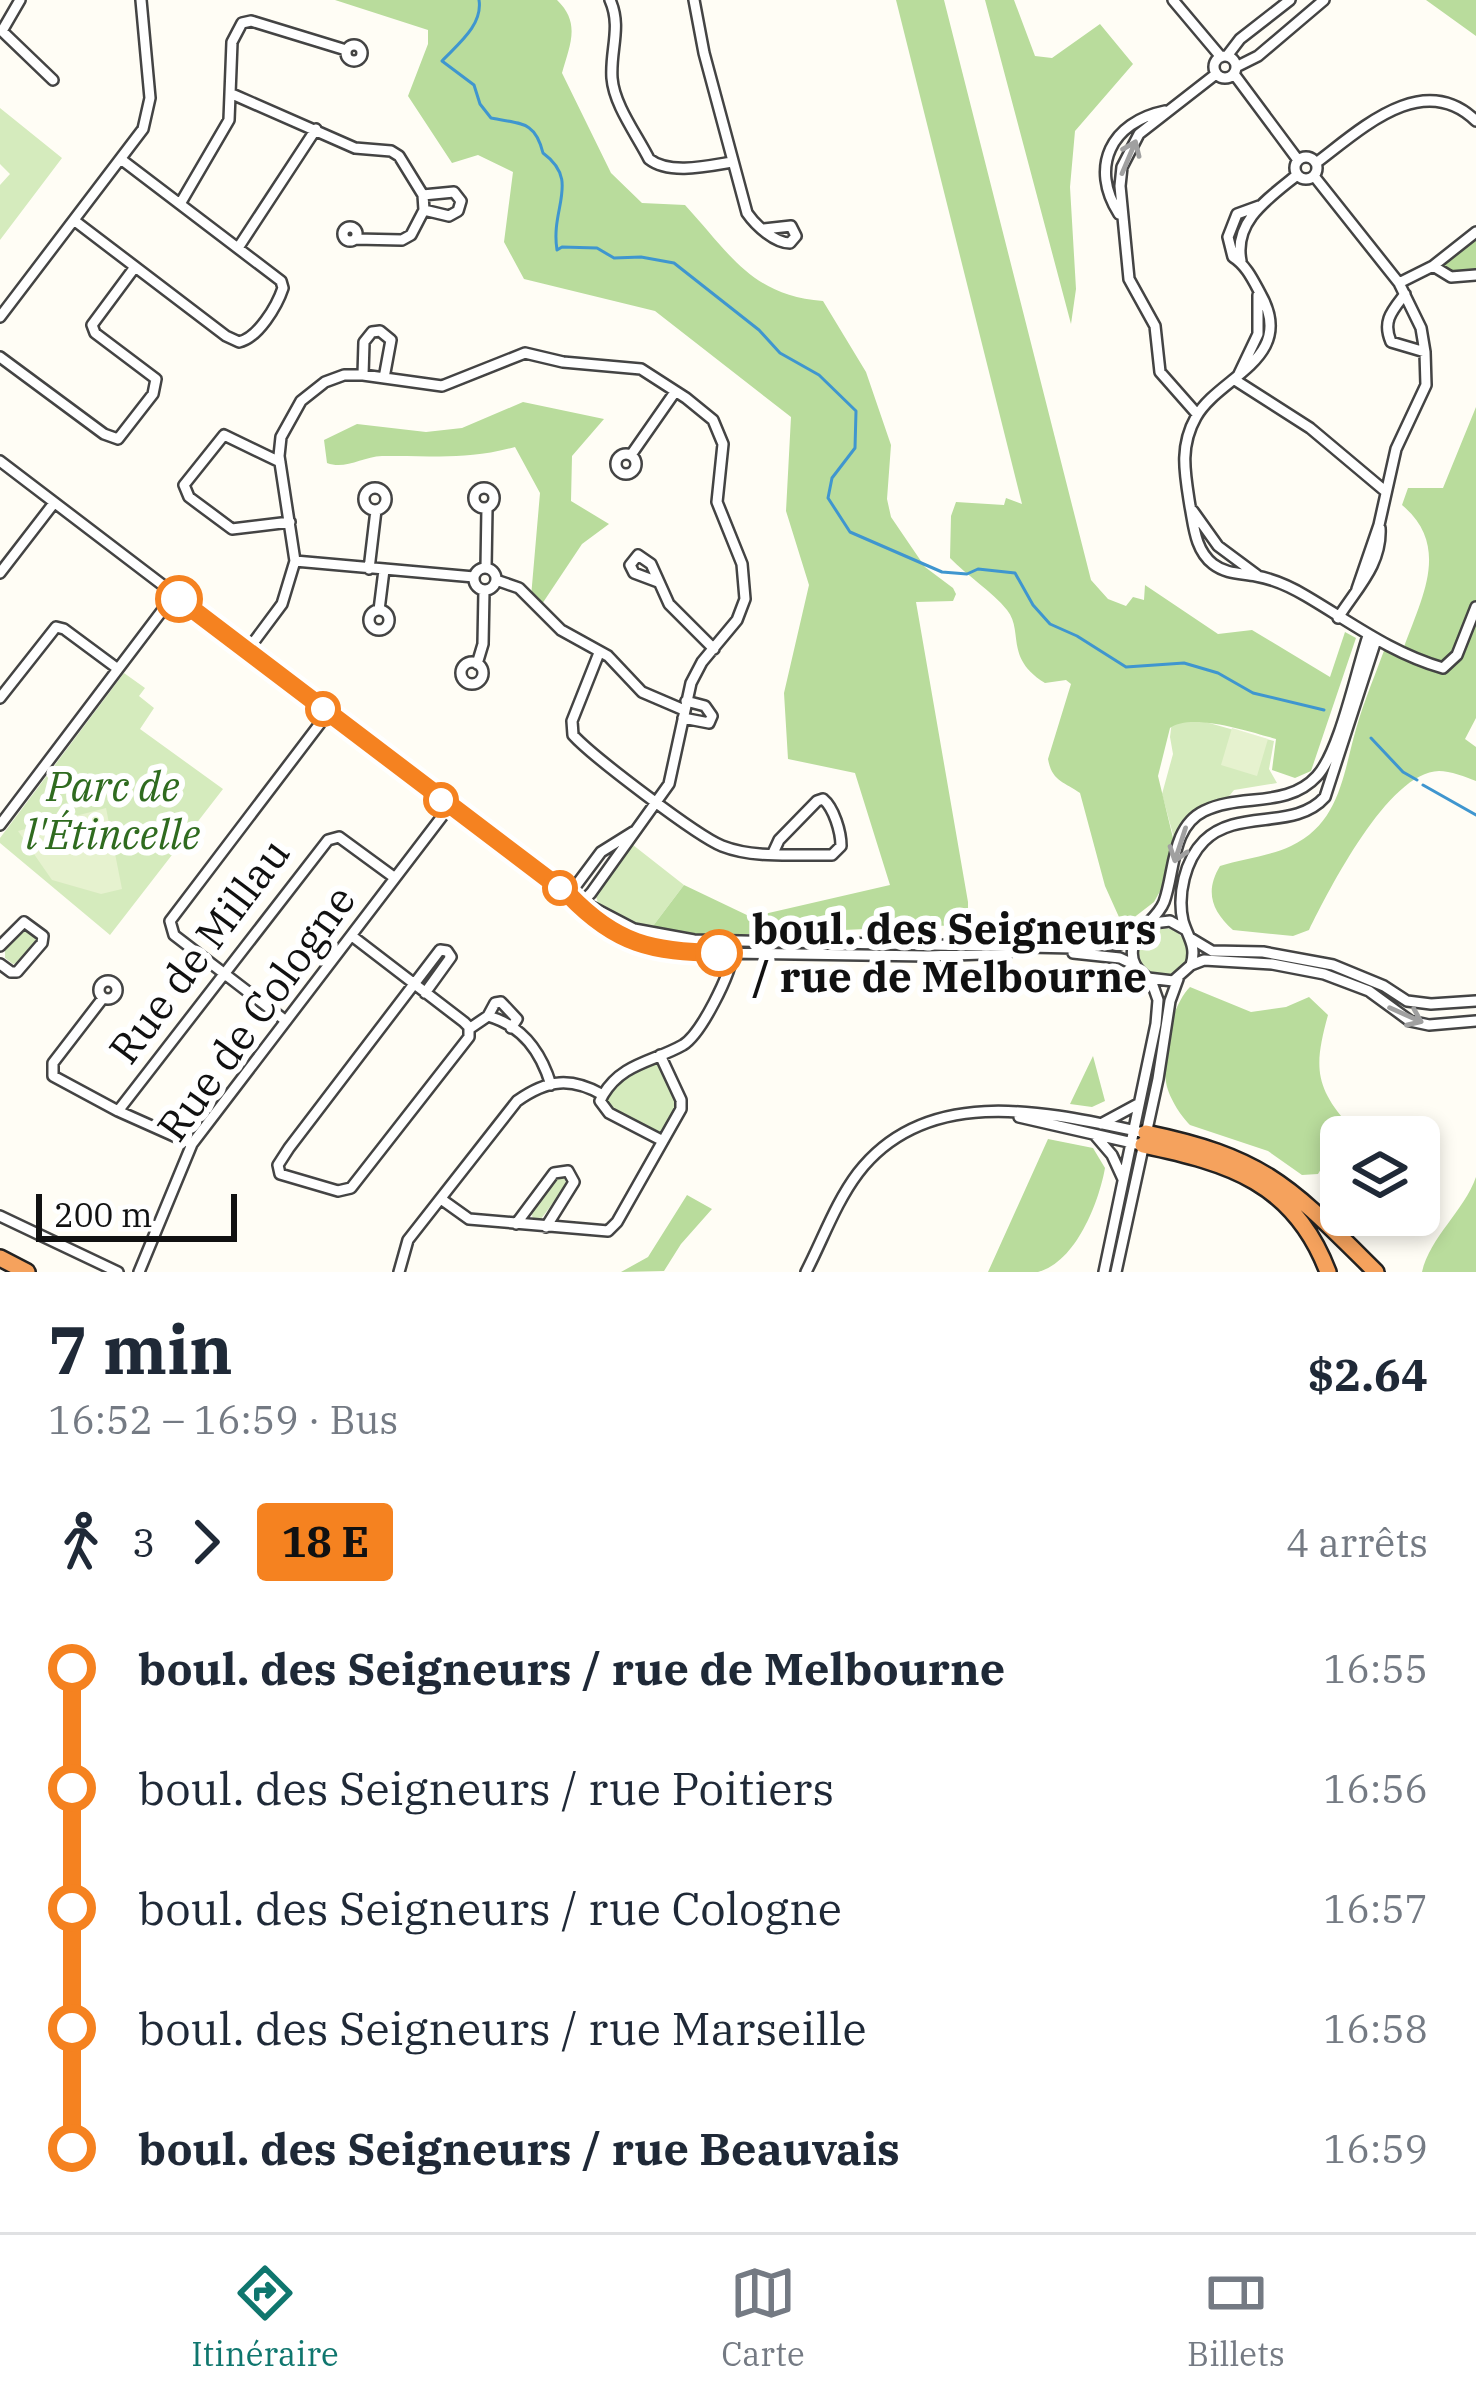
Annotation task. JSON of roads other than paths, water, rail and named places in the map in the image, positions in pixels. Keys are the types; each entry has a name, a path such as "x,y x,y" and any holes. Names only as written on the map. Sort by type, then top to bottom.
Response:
{"highway":[{"path":"1139,1138 1213,1161 1259,1183 1302,1222 1328,1272"},
{"path":"1139,1138 1220,1151 1265,1172 1301,1198 1376,1272"},
{"path":"0,1258 27,1272"}],"street":[{"path":"20,0 2,31 53,80"},
{"path":"0,317 143,129 150,98 141,0"},
{"path":"610,0 617,23 611,75 614,92 650,159 670,168 732,162"},
{"path":"694,0 747,213 764,230"},
{"path":"1173,0 1235,70 1298,160"},
{"path":"1216,74 1214,64 1290,0"},
{"path":"1216,74 1225,78 1258,56 1324,0"},
{"path":"180,204 223,138 232,94 232,42 242,23 251,20 346,50"},
{"path":"1197,414 1160,372 1151,316 1129,279 1122,218 1109,197 1104,176 1113,144 1126,128 1169,111 1216,74"},
{"path":"232,94 364,150 394,152 423,195 424,210 402,240 355,239"},
{"path":"1338,618 1357,589 1379,525 1396,449 1426,386 1425,352 1421,328 1399,283 1314,176 1316,163 1384,112 1403,104 1446,103 1476,121"},
{"path":"238,248 316,128"},
{"path":"1298,160 1308,157 1316,163"},
{"path":"74,221 239,342 249,340 284,288 276,277 122,160"},
{"path":"1298,160 1298,176 1314,176"},
{"path":"1259,576 1231,573 1203,554 1183,469 1185,445 1197,414 1235,380 1258,334 1257,287 1229,247 1229,229 1238,214 1259,206 1298,176"},
{"path":"423,195 454,193 461,201 458,211 449,216 424,210"},
{"path":"1399,283 1433,266 1476,232"},
{"path":"1433,266 1451,277 1476,275"},
{"path":"0,357 118,440 153,394 156,379 95,333 92,325 136,267"},
{"path":"1405,294 1389,315 1387,332 1391,342 1425,352"},
{"path":"363,375 364,342 372,332 380,331 391,340 384,378"},
{"path":"247,651 282,604 295,561 280,462 284,430 301,400 334,378 363,375 442,386 525,353 647,371 713,420 726,451 717,502 742,564 745,599 736,620 696,672 684,710 676,764 659,802 580,903"},
{"path":"1235,380 1310,428 1385,491"},
{"path":"632,455 674,392"},
{"path":"280,462 224,435 184,484 189,497 232,529 290,522"},
{"path":"0,461 580,903 608,930 641,945 676,952 734,947 1082,948 1136,938 1165,901 1181,834 1193,818 1209,808 1291,794 1320,772 1372,638"},
{"path":"0,573 54,502"},
{"path":"1190,507 1218,546 1259,576 1306,596 1372,638 1436,666 1449,666 1457,655 1476,607"},
{"path":"486,568 487,508"},
{"path":"369,569 376,510"},
{"path":"295,561 474,577 486,568"},
{"path":"474,577 484,590 494,586 492,571 486,568"},
{"path":"380,610 384,570"},
{"path":"496,580 519,588 561,630 608,656 642,692 684,710"},
{"path":"658,582 669,604 714,649"},
{"path":"477,664 483,644 484,590"},
{"path":"0,825 174,595"},
{"path":"0,698 56,627 118,669"},
{"path":"1191,965 1181,908 1195,852 1207,838 1232,824 1309,811 1325,796 1372,638"},
{"path":"599,653 572,721 573,735 721,845 773,854 832,855 841,838 829,803 817,801 779,840 773,854"},
{"path":"286,1021 174,935 170,921 328,713"},
{"name":"Rue de Cologne","path":"139,1272 192,1144 450,806"},
{"path":"569,895 601,852 636,830"},
{"name":"Rue de Millau","path":"118,1111 328,839 339,837 395,878"},
{"path":"0,946 23,922 43,936 17,972 0,964"},
{"path":"1151,923 1173,922 1212,951 1263,952 1333,964 1407,1001 1476,1001"},
{"path":"352,936 469,1029"},
{"path":"1135,965 1136,938"},
{"path":"734,947 1052,953 1120,958 1135,965 1151,980 1158,1011 1140,1102 1139,1138 1124,1179 1104,1272"},
{"path":"663,1142 609,1113 600,1101 624,1069 690,1040 724,982 734,947"},
{"path":"425,993 451,957 447,951 440,950 412,983 281,1158 280,1174 345,1191 466,1044 469,1029 488,1016 511,1028 542,1056 551,1085"},
{"path":"1116,1272 1169,1001 1178,979 1191,965 1204,960 1304,969 1353,983 1410,1021 1430,1025 1476,1021"},
{"path":"1151,980 1178,979"},
{"path":"103,998 53,1063 53,1076 192,1144"},
{"path":"441,1199 470,1219 597,1232 613,1228 682,1109 660,1055"},
{"path":"399,1272 408,1240 517,1101 551,1085 577,1081 603,1095"},
{"path":"1098,1129 1140,1102"},
{"path":"806,1272 854,1179 885,1145 913,1128 943,1116 997,1111 1139,1138"},
{"path":"1098,1129 1124,1179"},
{"path":"515,1224 554,1173 568,1171 574,1182 546,1227"},
{"path":"0,1216 118,1272"}],"waterway":[{"path":"479,0 473,26 442,61 474,85 491,118 531,129 554,163 562,185 557,250 597,248 614,258 674,263 759,330 780,353 819,375 856,411 855,448 832,478 828,498 850,532 942,572 1015,573 1050,624 1126,667 1184,663 1218,673 1253,693 1324,710"},
{"path":"1371,738 1417,780"},
{"path":"1423,785 1476,815"}],"place":[{"name":"boul. des Seigneurs / rue de Melbourne","path":"719,953"}],"park label":[{"name":"Parc de l'Étincelle","path":"113,810"}]}
